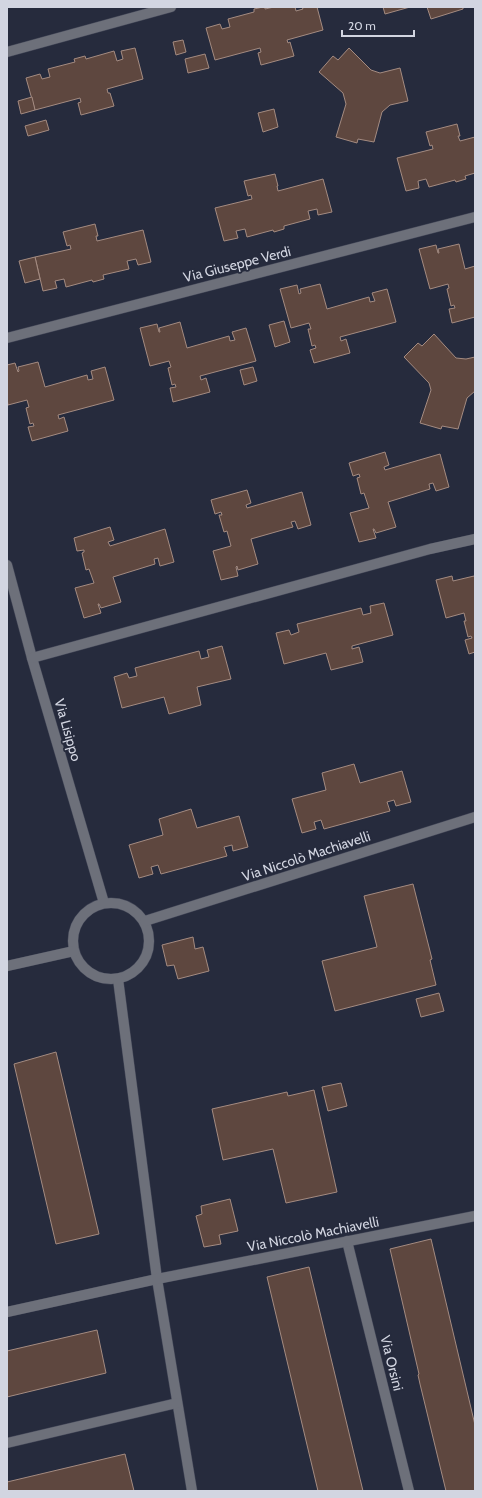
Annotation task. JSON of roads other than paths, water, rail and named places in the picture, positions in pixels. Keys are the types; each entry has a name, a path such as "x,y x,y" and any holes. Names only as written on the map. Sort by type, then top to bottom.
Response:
{"street":[{"path":"7,52 171,7"},
{"name":"Via Giuseppe Verdi","path":"7,338 475,217"},
{"path":"32,658 430,549 475,539"},
{"name":"Via Lisippo","path":"7,566 32,658 104,903"},
{"name":"Via Niccolò Machiavelli","path":"145,922 475,817"},
{"path":"115,902 126,905 137,912 145,922 149,933 150,945 146,957 139,967 129,975 118,979 105,979 94,975 83,967 74,951 73,941 77,923 90,908 104,903 115,902"},
{"path":"7,966 74,951"},
{"path":"118,979 157,1279 192,1491"},
{"name":"Via Niccolò Machiavelli","path":"7,1312 157,1279 475,1216"},
{"name":"Via Orsini","path":"347,1241 409,1491"},
{"path":"7,1442 178,1403"}]}
